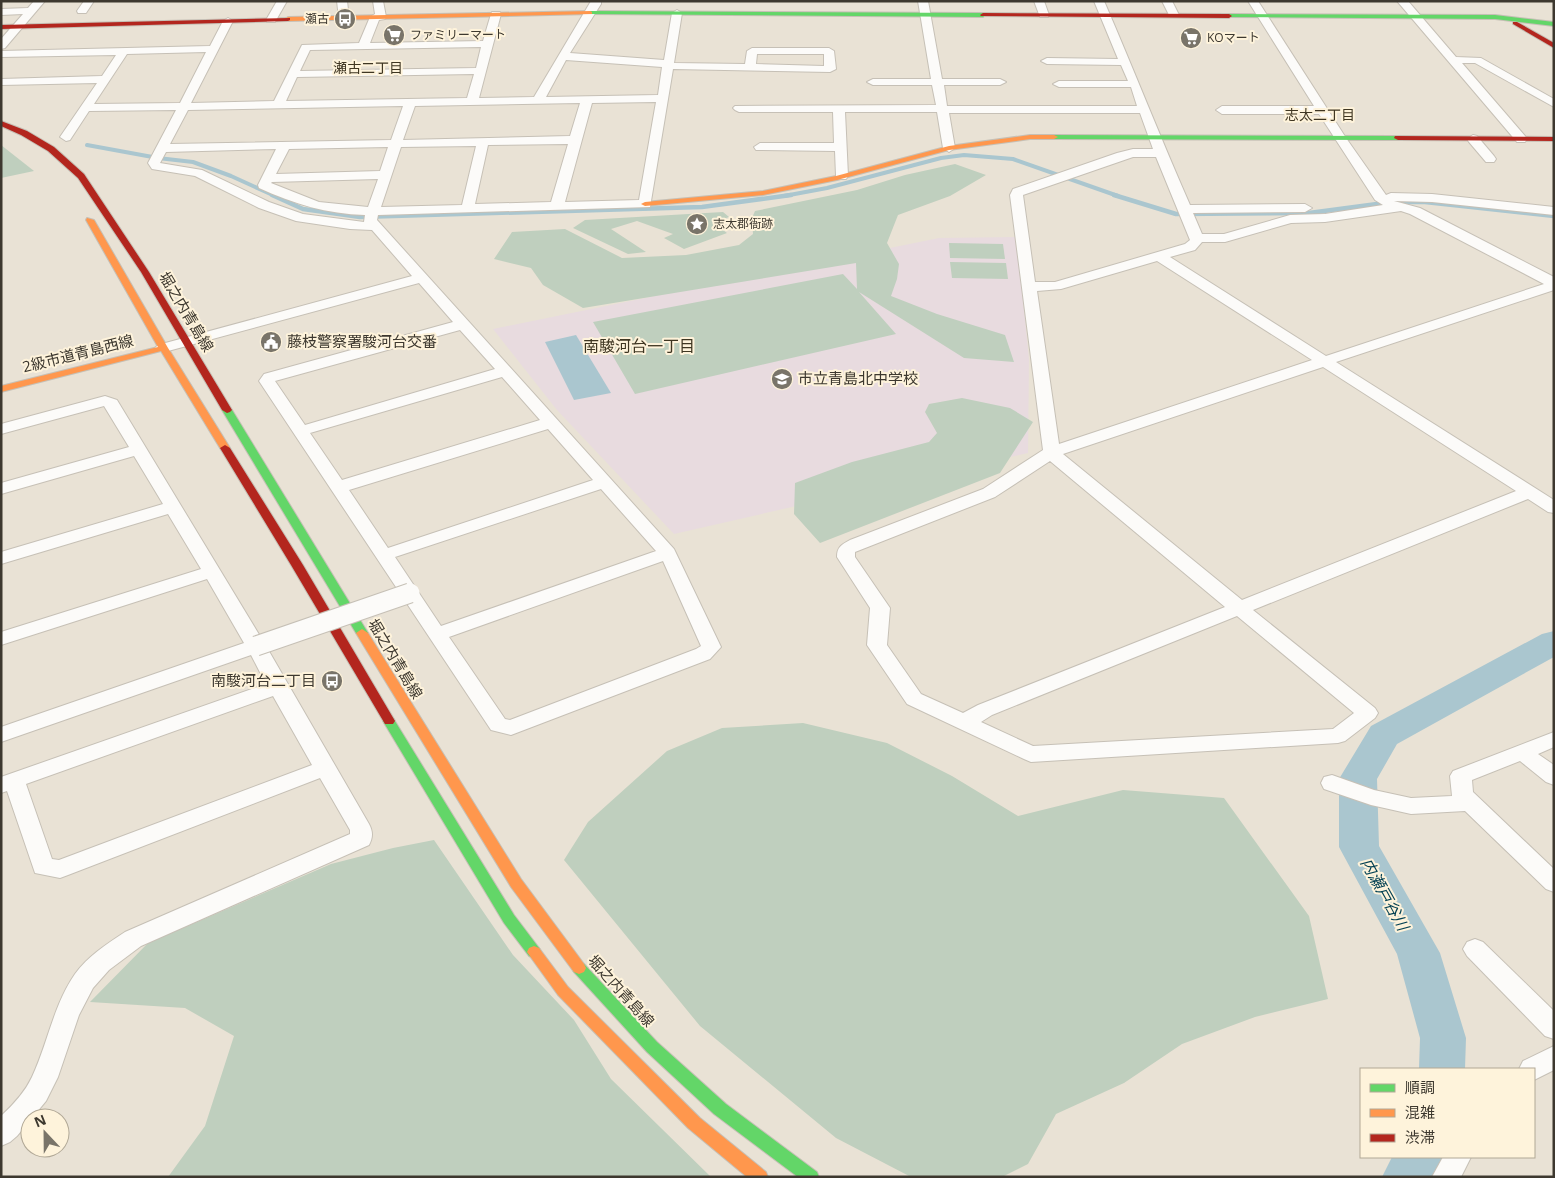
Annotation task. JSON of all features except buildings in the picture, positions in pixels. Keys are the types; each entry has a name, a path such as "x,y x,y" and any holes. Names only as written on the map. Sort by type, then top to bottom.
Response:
{"street":[{"path":"1,46 40,1"},
{"path":"82,11 89,1"},
{"path":"271,20 282,1"},
{"path":"342,1 344,18"},
{"path":"363,46 378,17 378,1"},
{"path":"538,100 596,4 596,1"},
{"path":"923,1 948,148"},
{"path":"1039,1 1044,15"},
{"path":"1099,1 1135,84 1154,137 1197,238"},
{"path":"1167,1 1174,15"},
{"path":"1253,1 1380,197 1395,208"},
{"path":"1402,1 1521,139"},
{"path":"1494,6 1508,18 1554,46"},
{"path":"1,12 32,11"},
{"path":"1,26 590,13 1414,16 1508,18 1554,24"},
{"path":"645,204 661,98 677,13"},
{"path":"472,101 496,14"},
{"path":"228,20 158,155 156,166 198,173 280,212 301,218 340,224 373,217 468,208 645,204 732,198 800,186 948,148 1030,137 1554,139"},
{"path":"278,105 306,47 488,44"},
{"path":"1,54 213,49"},
{"path":"66,137 124,51"},
{"path":"563,56 667,65 750,68 830,69 829,51 752,51 750,68"},
{"path":"1453,60 1478,60 1554,104"},
{"path":"1047,62 1125,62"},
{"path":"293,74 480,71"},
{"path":"1,82 105,79"},
{"path":"873,82 1000,82"},
{"path":"1059,84 1135,84"},
{"path":"85,108 661,98"},
{"path":"557,206 587,99"},
{"path":"373,217 410,102"},
{"path":"739,108 1145,110"},
{"path":"839,108 842,176"},
{"path":"1222,110 1322,110"},
{"name":"堀之内青島線","path":"1,123 24,133 50,149 81,176 145,272 316,559 516,884 583,973 652,1047 720,1109 811,1177"},
{"path":"1,132 13,137 38,153 67,178"},
{"path":"1473,139 1490,159"},
{"path":"158,155 284,146 576,140"},
{"path":"468,208 483,142"},
{"path":"284,146 264,185 297,201 373,217 421,278 464,324 507,371 668,553 711,647 703,654 511,728 498,725 267,382 270,377 464,324"},
{"path":"760,147 840,147"},
{"path":"1162,153 1133,153 1121,156 1018,192 1016,195 1052,452 1061,462 1368,713 1338,736 1031,754 914,699 877,645 880,608 846,557 846,550 856,544 989,493 1052,452 1554,284"},
{"path":"268,178 386,175"},
{"path":"1186,213 1303,208 1380,197 1432,198 1554,211"},
{"path":"1197,238 1225,238 1290,219 1325,218 1395,208 1408,208 1554,284"},
{"path":"86,212 163,348 298,565 413,762 509,919 563,991 694,1123 760,1177"},
{"path":"1030,287 1056,286 1190,247 1197,238"},
{"path":"1159,256 1554,508"},
{"path":"163,348 421,278"},
{"name":"2級市道青島西線","path":"1,389 163,348"},
{"path":"301,431 507,371"},
{"path":"1,428 105,401 111,403 253,642 361,830 362,838 134,939 106,957 85,980 68,1008 44,1079 21,1115 1,1134"},
{"path":"339,488 552,422"},
{"path":"1,488 139,449"},
{"path":"384,555 605,482"},
{"path":"964,722 984,710 1529,492"},
{"path":"1,558 173,507"},
{"path":"437,634 668,553"},
{"path":"1,639 211,572"},
{"path":"1,722 410,593"},
{"path":"1,735 253,642"},
{"path":"278,687 8,783 43,867 60,869 325,768"},
{"path":"1554,739 1461,776 1462,795 1554,883"},
{"path":"1522,752 1554,777"},
{"path":"1332,783 1371,797 1411,806 1469,803"},
{"path":"1475,949 1554,1028"},
{"path":"1534,1068 1554,1057"},
{"path":"1446,1177 1456,1158"}],"shaded area":[{"path":"1017,237 1029,360 1028,453 674,534 557,410 493,329 939,238"}],"green space":[{"path":"1,145 34,171 1,178"},
{"path":"955,164 986,175 950,196 898,215 887,243 899,264 897,279 891,296 937,314 1005,335 1014,362 964,358 859,292 896,334 635,394 593,322 843,274 857,289 856,263 583,308 543,285 531,268 494,259 512,232 565,229 622,258 686,255 739,245 753,234 752,218 755,211 857,190 905,175"},
{"path":"723,212 729,217 713,223 727,233 684,249 664,238 673,234 637,221 611,229 646,252 628,254 573,228 585,220"},
{"path":"949,243 1003,244 1005,259 950,258"},
{"path":"950,262 1006,263 1008,279 952,278"},
{"path":"962,398 1010,408 1033,422 1000,473 820,543 794,514 795,483 852,462 929,442 937,433 925,412 929,404"},
{"path":"803,723 887,743 952,776 1018,816 1123,790 1224,798 1309,916 1328,999 1255,1017 1182,1044 1124,1083 1056,1114 1028,1164 1002,1177 911,1177 836,1138 700,1026 564,860 588,822 667,751 722,728"},
{"path":"434,840 513,955 574,1020 611,1079 711,1177 168,1177 205,1126 234,1036 185,1008 90,1002 148,943 331,864 393,848"}],"water":[{"path":"576,335 611,393 574,400 545,342"}],"waterway":[{"path":"87,145 158,158 193,162 231,176 275,196"},
{"path":"785,196 827,188 941,158 964,155 1013,159 1118,196"},
{"path":"272,195 303,209 360,217 702,207 785,196"},
{"path":"785,196 791,195"},
{"path":"1114,195 1176,214 1309,213 1392,202 1425,202 1554,216"},
{"name":"内瀬戸谷川","path":"1442,1068 1443,1038 1418,953 1359,847 1358,779 1384,735 1554,642"},
{"name":"内瀬戸谷川","path":"1406,1177 1419,1158"}],"traffic: fast":[{"path":"590,13 983,15"},
{"path":"1229,16 1495,17 1554,24"},
{"path":"1054,137 1398,138"},
{"path":"227,410 362,633"},
{"path":"389,721 509,919 534,952"},
{"path":"579,968 652,1047 720,1109 811,1177"}],"traffic: slow":[{"path":"288,19 590,13"},
{"path":"645,204 763,193 837,178 949,148 1030,137 1054,137"},
{"path":"90,220 163,348 225,448"},
{"path":"1,389 163,348"},
{"path":"362,633 516,883 579,968"},
{"path":"534,952 563,991 694,1123 760,1177"}],"traffic: jam":[{"path":"983,15 1229,16"},
{"path":"1,27 288,19"},
{"path":"1515,23 1554,46"},
{"path":"1,123 24,133 51,149 81,176 145,272 227,410"},
{"path":"1398,138 1554,139"},
{"path":"225,448 389,721"}],"place":[{"name":"瀬古","path":"345,19"},
{"name":"ファミリーマート","path":"394,35"},
{"name":"KOマート","path":"1191,38"},
{"name":"志太郡衙跡","path":"697,224"},
{"name":"藤枝警察署駿河台交番","path":"271,342"},
{"name":"市立青島北中学校","path":"782,379"},
{"name":"南駿河台二丁目","path":"332,681"}],"district":[{"name":"瀬古二丁目","path":"368,68"},
{"name":"志太二丁目","path":"1320,115"},
{"name":"南駿河台一丁目","path":"639,346"}]}
